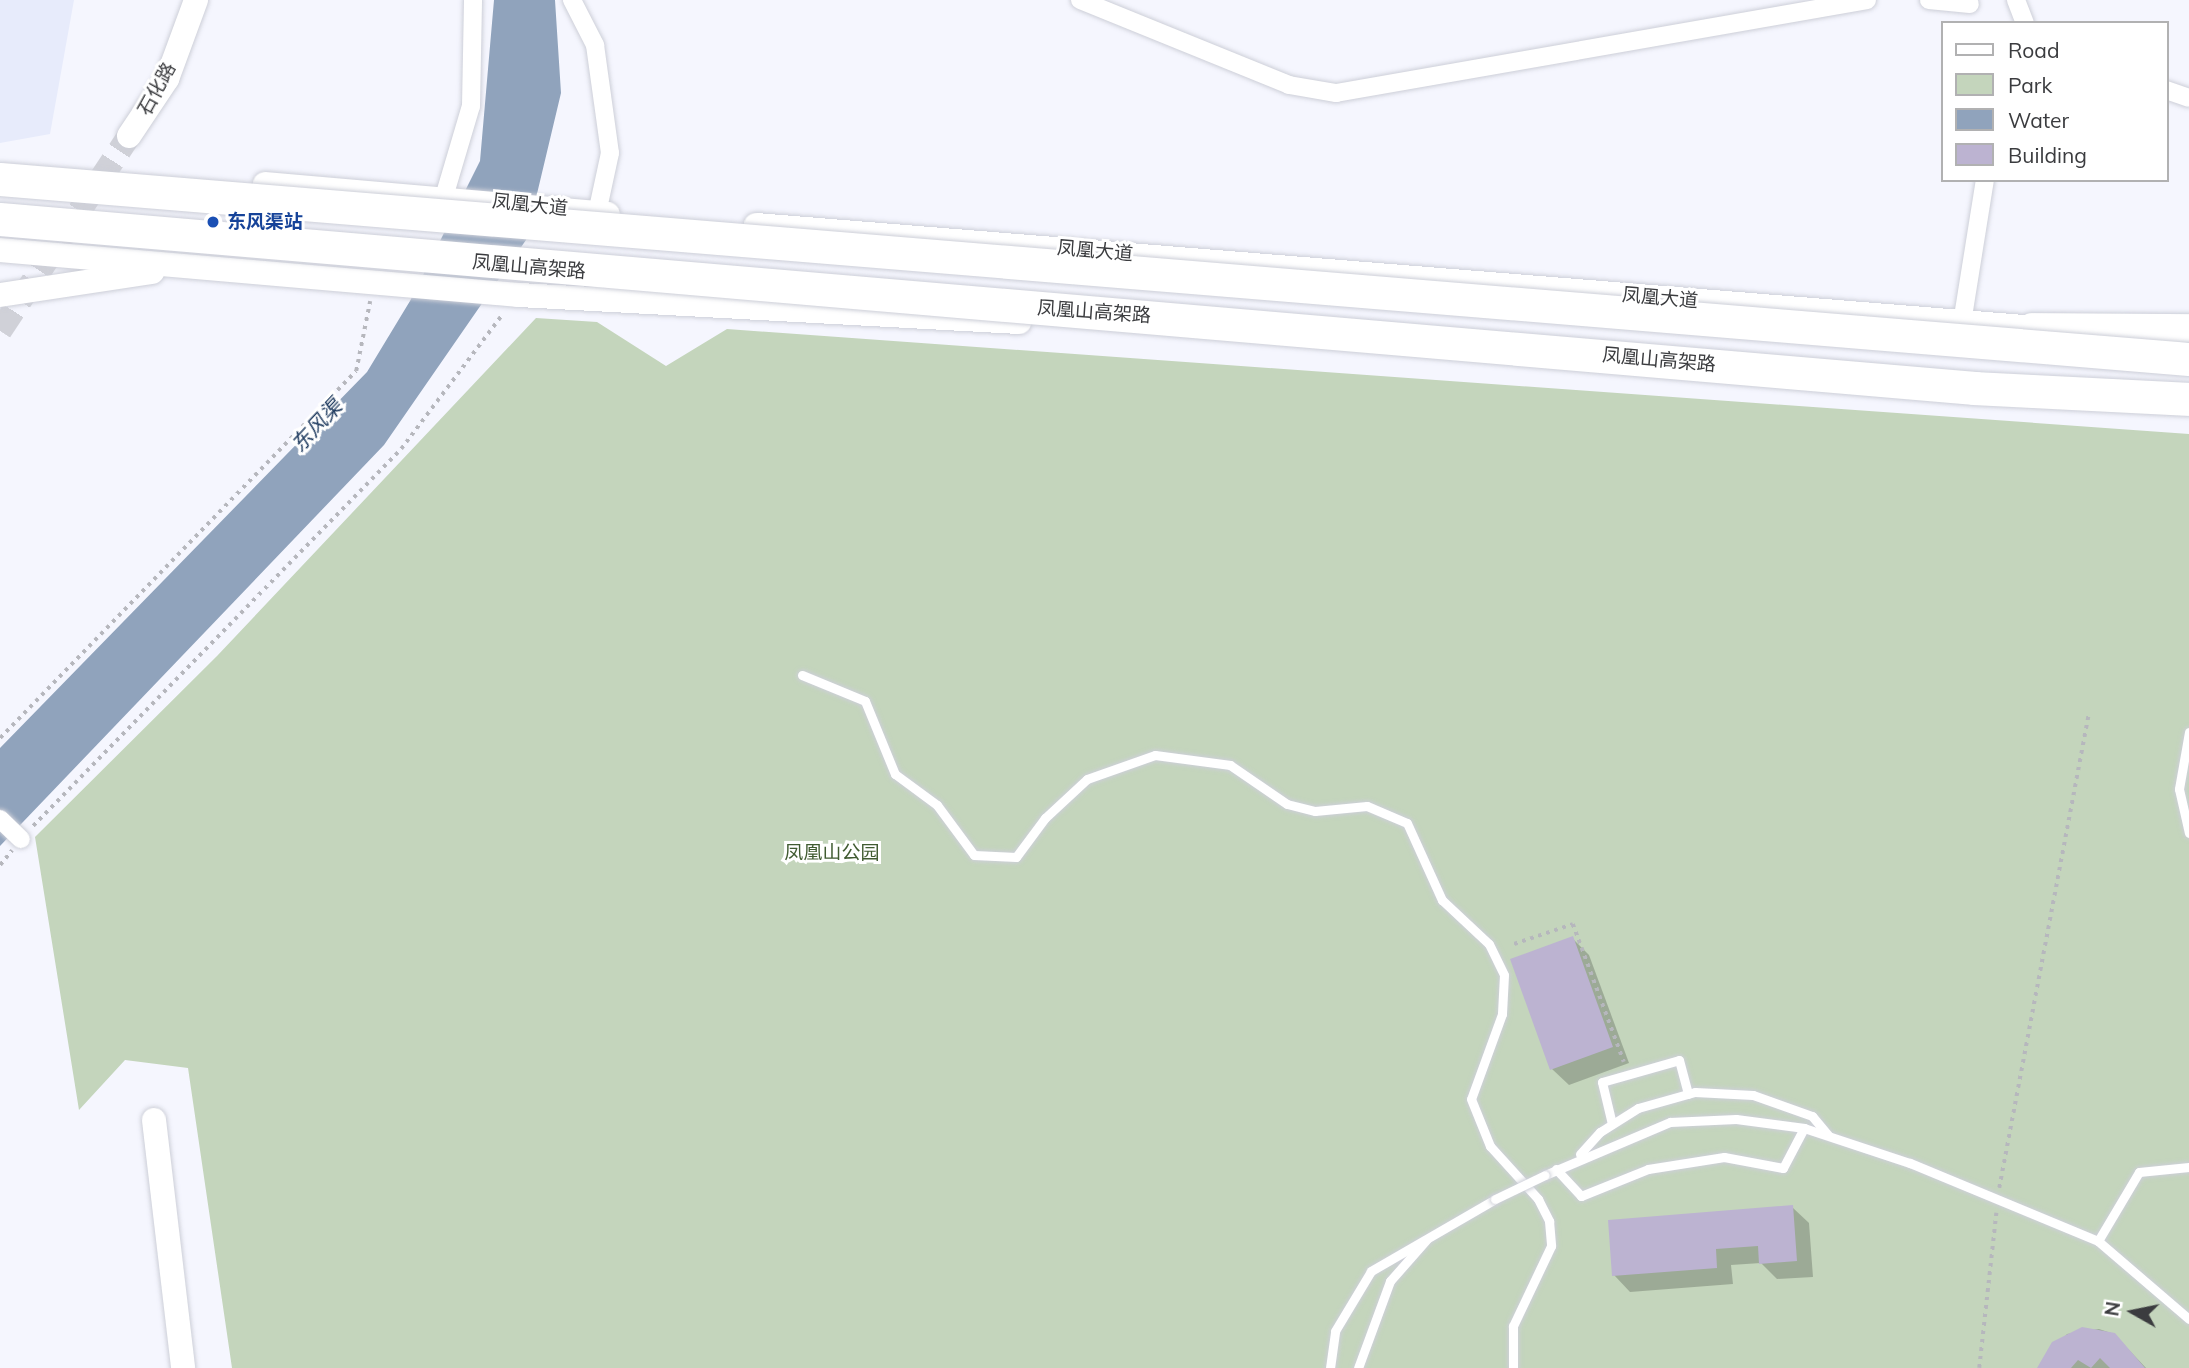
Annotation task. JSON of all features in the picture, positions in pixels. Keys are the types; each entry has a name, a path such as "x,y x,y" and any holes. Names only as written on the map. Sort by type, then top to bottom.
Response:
{"highway":[{"path":"4,170 2189,359"},
{"name":"凤凰山高架路","path":"0,219 1975,388 2189,397"}],"main road":[{"name":"石化路","path":"129,136 167,79 196,0"},
{"name":"凤凰大道","path":"4,170 451,197 597,213 2032,327 2189,344"},
{"path":"0,203 4,170"},
{"path":"0,250 513,294 1893,369 2189,397"},
{"path":"0,295 192,266"},
{"path":"2032,327 2189,328"},
{"path":"154,1120 183,1368"}],"street":[{"path":"451,197 471,106 473,0"},
{"path":"572,0 595,45 610,153 597,213"},
{"path":"1080,0 1289,85 1336,93 1383,89 1867,0"},
{"path":"1929,0 1969,2 1973,21"},
{"path":"2016,0 2024,21"},
{"path":"2168,91 2189,98"},
{"path":"1962,323 1985,182"},
{"path":"0,820 21,839"}],"lane":[{"path":"802,675 865,701 895,774 937,806 974,855 1016,857 1045,818 1087,779 1155,755 1230,765 1296,806 1315,811 1367,806 1407,823 1442,900 1489,944 1504,975 1502,1014 1471,1099 1490,1146 1538,1199 1551,1246 1513,1326 1513,1368"},
{"path":"2189,732 2179,789 2189,833"},
{"path":"1612,1124 1602,1082 1679,1060 1688,1094"},
{"path":"1577,1157 1612,1124 1638,1108 1688,1094 1753,1095 1812,1116 1829,1137"},
{"path":"1331,1368 1335,1331 1371,1271 1434,1231 1577,1157 1670,1122 1736,1119 1804,1128 1997,1198 2098,1241 2189,1319"},
{"path":"1556,1169 1581,1196 1648,1169 1724,1157 1783,1168 1804,1128"},
{"path":"2098,1241 2138,1172 2189,1167"},
{"path":"1358,1368 1390,1281 1434,1231"}],"path":[{"path":"0,738 356,371 373,281"},
{"path":"0,865 21,839 401,449 513,294"},
{"path":"1979,1368 1997,1198 2088,716"},
{"path":"1514,944 1573,924 1628,1074"}],"shaded area":[{"path":"0,0 74,0 50,134 0,143"}],"green space":[{"name":"凤凰山公园","path":"536,318 597,322 666,366 727,329 2189,434 2189,1368 232,1368 188,1068 125,1060 79,1110 35,837 217,656"}],"water":[{"name":"东风渠","path":"494,0 555,0 561,93 526,240 384,445 0,846 0,748 367,372 410,301 480,161"}],"building":[{"path":"1573,936 1613,1047 1550,1070 1510,959"},
{"path":"1793,1205 1797,1261 1759,1264 1758,1246 1716,1249 1717,1268 1612,1276 1608,1220"},
{"path":"2082,1327 2115,1333 2145,1368 2110,1368 2100,1358 2091,1368 2078,1360 2071,1368 2037,1368 2052,1342"}],"tunnel":[{"path":"0,331 129,136"}],"place":[{"name":"东风渠站","path":"213,222"}]}
